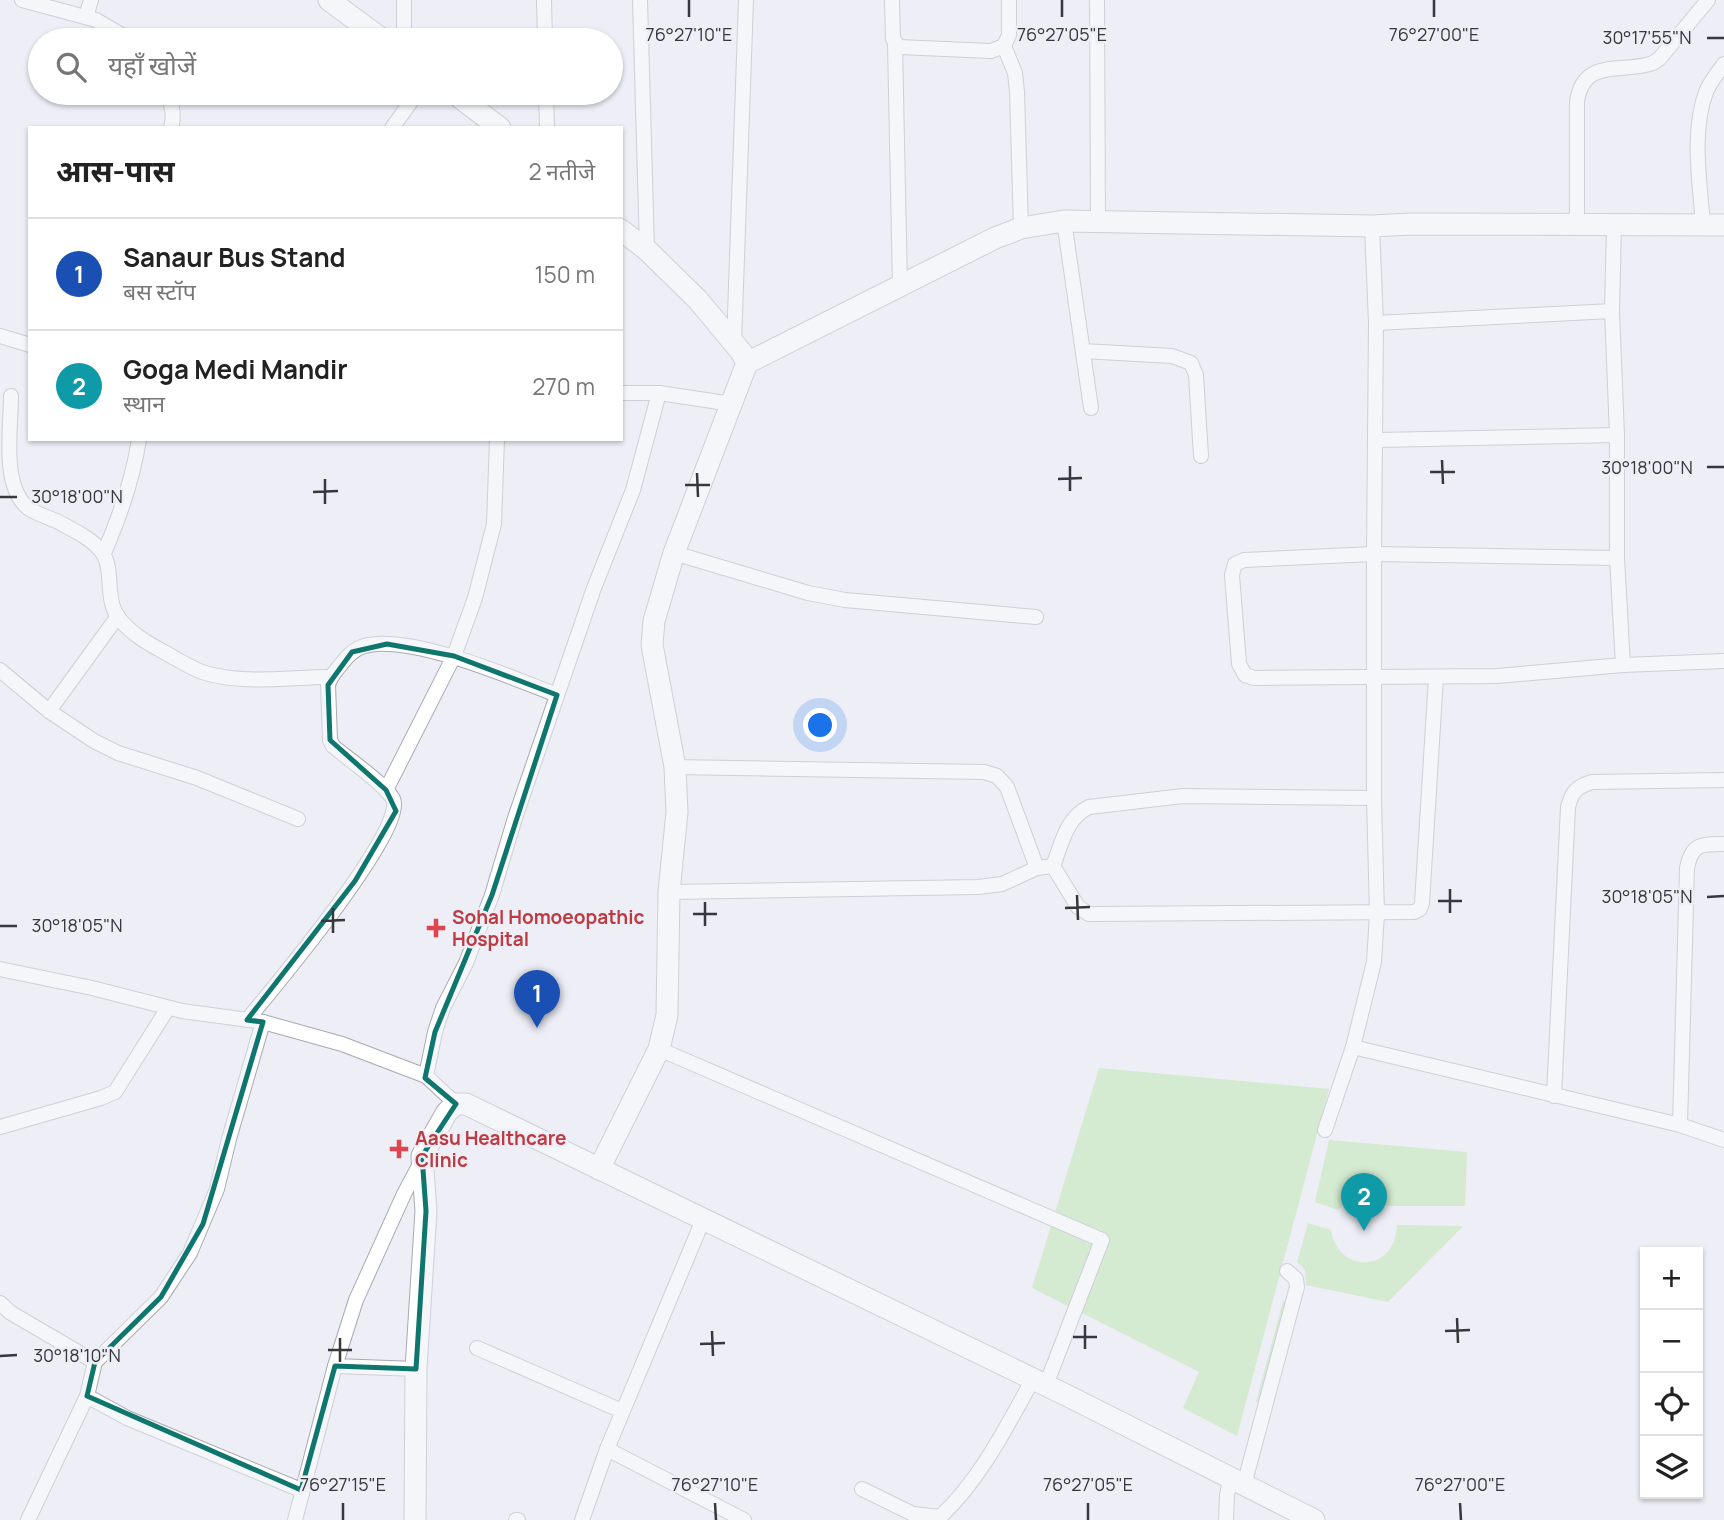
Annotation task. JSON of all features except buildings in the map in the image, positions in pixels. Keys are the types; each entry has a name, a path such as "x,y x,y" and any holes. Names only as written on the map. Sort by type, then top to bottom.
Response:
{"street":[{"path":"22,0 86,17 111,28"},
{"path":"86,17 91,0"},
{"path":"329,0 367,28"},
{"path":"404,0 404,28"},
{"path":"544,0 545,28"},
{"path":"639,0 647,250"},
{"path":"734,343 746,0"},
{"path":"892,0 900,287"},
{"path":"895,44 904,49 991,51 1004,46 1009,35 1009,0"},
{"path":"1097,0 1098,220"},
{"path":"1577,225 1577,102 1583,80 1594,72 1653,63 1708,0"},
{"path":"1004,46 1015,73 1017,92 1021,228"},
{"path":"747,363 995,238 1021,228 1064,220 1372,226 1713,225 1698,151 1701,116 1707,90 1724,64"},
{"path":"1707,90 1724,90"},
{"path":"170,105 174,119 172,126"},
{"path":"393,126 408,105"},
{"path":"470,105 497,126"},
{"path":"546,105 547,126"},
{"path":"1064,220 1091,408"},
{"path":"1614,225 1612,311 1617,435 1617,558 1623,665"},
{"path":"1325,1130 1353,1047 1374,962 1377,914 1374,798 1376,323 1372,226"},
{"path":"599,1169 659,1049 667,1015 669,892 677,812 675,767 652,645 654,621 674,553 747,363 743,353 698,300 647,250 623,232"},
{"path":"1376,323 1612,311"},
{"path":"0,336 28,344"},
{"path":"1083,351 1172,356 1191,363 1196,375 1201,456"},
{"path":"623,393 659,393 732,404"},
{"path":"426,1076 443,1008 466,963 492,895 557,695 632,490 659,393"},
{"path":"11,396 11,477 17,495 29,508 59,522 94,543 104,553"},
{"path":"1376,440 1617,435"},
{"path":"139,441 122,510 104,553 110,601 118,616 132,632 152,646 201,671 249,680 330,677"},
{"path":"386,790 454,656 475,598 494,524 497,441"},
{"path":"674,553 808,593 845,600 1037,617"},
{"path":"1617,558 1374,554 1244,560 1235,564 1232,575 1239,664 1245,676 1254,678 1374,679 1497,676 1623,665 1724,661"},
{"path":"49,710 118,616"},
{"path":"247,1020 331,914 375,851 396,810 394,800 386,790 333,746 330,740 330,677 352,652 365,646 387,644 454,656 557,695"},
{"path":"0,670 49,710 94,741 118,753 197,778 298,819"},
{"path":"1053,866 1078,907 1089,914 1414,912 1420,909 1422,903 1436,677"},
{"path":"675,767 985,772 997,776 1007,788 1037,868"},
{"path":"1554,1096 1568,807 1571,793 1579,786 1592,782 1724,780"},
{"path":"1053,866 1071,820 1089,807 1194,796 1374,798"},
{"path":"1680,1125 1687,868 1691,853 1696,848 1703,844 1724,844"},
{"path":"669,892 978,887 1002,884 1037,868 1053,866"},
{"path":"0,968 168,1008 263,1022 342,1044 426,1076 456,1104"},
{"path":"0,1127 116,1092 168,1008"},
{"path":"28,1520 87,1396 95,1362 161,1297 190,1253 218,1189 235,1116 263,1022"},
{"path":"1353,1047 1680,1125 1724,1140"},
{"path":"659,1049 1101,1240 1039,1382 956,1502 951,1515 911,1517 862,1489"},
{"path":"295,1520 335,1366 356,1300 421,1161 423,1151 447,1112 456,1104 466,1104 1039,1382 1314,1520"},
{"path":"415,1520 416,1369 426,1212 421,1161"},
{"path":"582,1520 622,1411 703,1220"},
{"path":"1226,1520 1227,1494 1237,1481 1297,1287 1296,1279 1287,1271"},
{"path":"4,1312 95,1362"},
{"path":"477,1348 622,1411"},
{"path":"335,1366 416,1369"},
{"path":"87,1396 139,1423 301,1490"},
{"path":"607,1449 744,1520"}],"highlighted area":[{"path":"387,644 454,656 557,695 492,895 435,1032 425,1078 456,1104 422,1156 426,1211 416,1369 335,1366 301,1490 87,1396 95,1362 161,1297 203,1224 263,1022 247,1020 355,881 396,811 386,790 330,740 328,685 352,652"}],"green space":[{"path":"1099,1068 1329,1089 1237,1436 1183,1408 1199,1372 1032,1288"},
{"path":"1329,1140 1467,1152 1465,1206 1387,1206 1374,1200 1362,1199 1350,1202 1338,1210 1315,1202"},
{"path":"1308,1223 1331,1230 1336,1245 1345,1255 1355,1261 1367,1262 1378,1259 1387,1252 1394,1241 1397,1225 1463,1226 1388,1302 1306,1285 1305,1270 1297,1262"},
{"path":"1283,1301 1288,1302 1261,1403 1256,1402"}],"place":[{"name":"Sohal Homoeopathic Hospital","path":"436,928"},
{"name":"Sanaur Bus Stand","path":"537,1028"},
{"name":"Aasu Healthcare Clinic","path":"399,1149"},
{"name":"Goga Medi Mandir","path":"1364,1231"}]}
